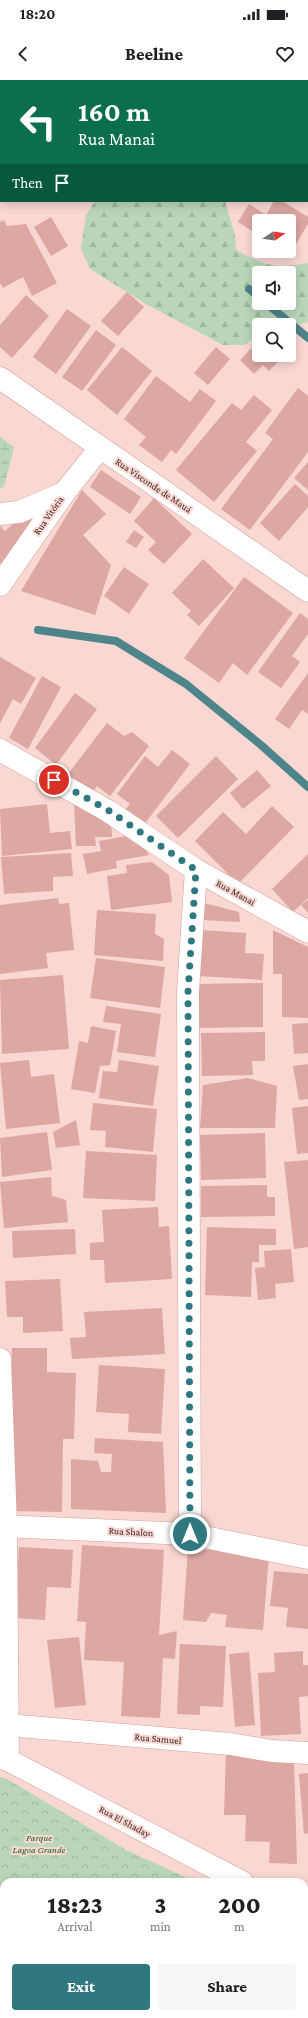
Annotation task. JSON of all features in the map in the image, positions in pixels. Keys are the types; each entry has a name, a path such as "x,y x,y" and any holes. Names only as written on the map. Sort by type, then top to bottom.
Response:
{"street":[{"name":"Rua Visconde de Mauá","path":"0,378 308,591"},
{"name":"Rua Vitória","path":"0,585 64,493 100,448"},
{"path":"0,514 19,512 64,493"},
{"name":"Rua Manai","path":"0,750 108,810 196,870 308,932"},
{"path":"190,1534 188,992 196,870"},
{"path":"0,1359 8,1726 4,1759"},
{"name":"Rua Shalon","path":"3,1526 190,1534 308,1558"},
{"name":"Rua Samuel","path":"8,1726 230,1744 272,1751 308,1753"},
{"name":"Rua El Shaday","path":"4,1759 234,1878"}],"green space":[{"path":"94,202 225,202 235,236 236,250 255,260 278,266 252,266 252,310 296,310 296,266 287,266 308,263 308,321 296,327 296,318 252,318 252,340 244,345 223,345 146,304 90,269 81,248 86,215"},
{"path":"0,437 14,447 4,487 0,488"},
{"name":"Parque Lagoa Grande","path":"0,1777 7,1779 128,1851 187,1878 0,1878"}],"building":[{"path":"273,202 284,202 308,217 308,224 296,244 296,214 267,214"},
{"path":"249,204 264,214 252,214 252,231 238,222"},
{"path":"51,217 68,246 51,256 34,227"},
{"path":"4,220 7,226 26,224 57,283 32,296 23,277 3,288 0,283 0,222"},
{"path":"127,292 144,307 118,336 101,321"},
{"path":"26,295 49,316 12,358 0,347 0,325"},
{"path":"67,309 91,326 56,374 33,357"},
{"path":"96,330 116,345 82,391 62,377"},
{"path":"122,347 152,371 117,415 87,390"},
{"path":"216,347 230,359 208,385 194,373"},
{"path":"252,348 252,362 278,362 269,371 263,365 254,374 240,360"},
{"path":"156,376 190,402 200,389 216,401 176,454 171,450 162,462 139,445 146,437 124,419"},
{"path":"298,388 308,396 308,452 250,530 221,509 273,439 265,433"},
{"path":"254,395 272,410 246,442 257,451 214,502 176,470 232,403 241,410"},
{"path":"308,462 308,490 294,478"},
{"path":"101,470 141,497 130,514 90,487"},
{"path":"295,484 308,496 308,507 279,541 260,523"},
{"path":"82,490 106,514 83,535 111,565 95,615 21,591"},
{"path":"154,498 192,534 164,564 148,550 156,542 134,521"},
{"path":"26,512 38,524 0,564 0,526 5,531"},
{"path":"134,530 144,537 136,548 126,542"},
{"path":"203,559 234,588 199,626 187,615 191,611 172,593"},
{"path":"124,567 149,584 129,614 104,596"},
{"path":"244,577 293,613 247,675 233,663 219,683 184,658"},
{"path":"300,613 308,619 308,634 292,656 300,662 281,688 258,672"},
{"path":"0,657 36,678 21,704 13,699 0,723"},
{"path":"308,673 308,714 302,710 289,729 275,719"},
{"path":"42,676 61,687 28,749 9,738"},
{"path":"75,693 97,709 56,765 35,748"},
{"path":"107,723 124,736 132,732 149,746 110,796 97,786 92,793 68,774"},
{"path":"172,750 190,764 143,826 124,811 130,804 117,794 145,756 158,767"},
{"path":"216,756 238,779 178,838 156,816"},
{"path":"257,770 271,786 243,809 230,793"},
{"path":"74,803 111,820 112,837 95,837 96,846 76,846"},
{"path":"47,804 50,833 70,831 72,849 2,856 0,809"},
{"path":"272,806 294,827 238,884 195,841 223,812 246,834"},
{"path":"137,834 149,855 116,861 117,868 87,874 83,854 101,851 99,841"},
{"path":"71,853 73,876 53,877 53,891 4,894 1,857"},
{"path":"308,854 308,898 293,912 272,889"},
{"path":"152,862 169,875 172,902 111,910 107,876 127,873 126,865"},
{"path":"58,898 59,904 69,903 74,950 46,953 48,968 0,974 0,905"},
{"path":"308,900 308,913 301,905"},
{"path":"204,903 239,912 240,922 202,920"},
{"path":"97,910 156,914 155,934 164,939 163,961 94,955"},
{"path":"201,930 246,933 245,953 264,954 262,980 199,976"},
{"path":"273,930 308,947 308,1018 282,1017 282,974 273,974"},
{"path":"96,958 165,967 160,1008 90,998"},
{"path":"63,975 69,1049 2,1054 0,980"},
{"path":"263,983 263,1027 198,1028 197,984"},
{"path":"106,1006 161,1014 155,1057 117,1052 121,1024 103,1022"},
{"path":"308,1023 308,1053 294,1054 292,1024"},
{"path":"91,1026 116,1031 110,1065 100,1066 95,1093 71,1089 79,1041 88,1043"},
{"path":"265,1032 265,1061 252,1061 253,1075 202,1076 201,1033"},
{"path":"29,1060 31,1077 54,1074 60,1123 6,1129 0,1063"},
{"path":"119,1060 159,1066 153,1106 99,1098 103,1071 117,1072"},
{"path":"308,1064 308,1099 299,1100 293,1066"},
{"path":"248,1078 277,1086 275,1128 200,1128 203,1085"},
{"path":"93,1103 157,1109 153,1152 105,1147 106,1131 90,1130"},
{"path":"308,1106 308,1153 297,1154 292,1108"},
{"path":"76,1120 80,1145 56,1148 53,1132"},
{"path":"47,1132 52,1170 2,1177 0,1138"},
{"path":"265,1133 266,1178 201,1180 200,1135"},
{"path":"86,1151 157,1155 155,1201 83,1198"},
{"path":"308,1160 308,1247 294,1249 284,1162"},
{"path":"51,1177 52,1196 66,1200 68,1222 4,1228 0,1182"},
{"path":"267,1185 267,1197 275,1197 275,1216 201,1217 201,1186"},
{"path":"158,1207 159,1227 169,1226 172,1279 105,1283 104,1260 90,1260 90,1243 104,1242 102,1210"},
{"path":"207,1227 276,1229 276,1245 259,1245 259,1262 252,1262 251,1297 205,1295"},
{"path":"75,1229 76,1254 13,1258 12,1231"},
{"path":"291,1249 294,1282 275,1284 276,1298 258,1300 255,1268 265,1267 264,1251"},
{"path":"60,1279 63,1331 23,1333 23,1317 7,1317 5,1281"},
{"path":"162,1308 165,1354 72,1359 70,1338 86,1337 84,1312"},
{"path":"12,1348 47,1348 47,1372 76,1373 74,1439 63,1439 62,1512 9,1511"},
{"path":"99,1365 165,1369 161,1434 128,1432 129,1414 96,1412"},
{"path":"95,1438 163,1442 166,1513 71,1509 71,1459 98,1461 101,1472 111,1472 112,1454 94,1453"},
{"path":"82,1545 164,1550 159,1635 177,1631 175,1659 163,1658 160,1718 121,1716 124,1662 84,1660 86,1622 77,1621"},
{"path":"19,1547 73,1550 71,1588 47,1587 45,1620 15,1618"},
{"path":"188,1548 269,1555 263,1630 225,1627 227,1615 211,1613 206,1622 183,1620"},
{"path":"274,1571 308,1574 308,1629 286,1627 288,1608 270,1606"},
{"path":"79,1637 86,1705 55,1708 47,1640"},
{"path":"180,1644 226,1646 223,1707 200,1706 200,1715 177,1714"},
{"path":"303,1651 303,1665 308,1665 308,1696 299,1697 301,1734 261,1736 258,1673 275,1672 274,1653"},
{"path":"249,1652 255,1725 235,1727 229,1654"},
{"path":"226,1752 294,1760 297,1864 269,1863 270,1842 245,1841 246,1815 224,1815"},
{"path":"308,1773 308,1833 304,1834 299,1774"}],"waterway":[{"path":"274,310 308,338"},
{"path":"38,630 116,641 186,684 261,745 308,787"}],"route":[{"path":"54,780 108,810 196,870 188,992 190,1534"}]}
